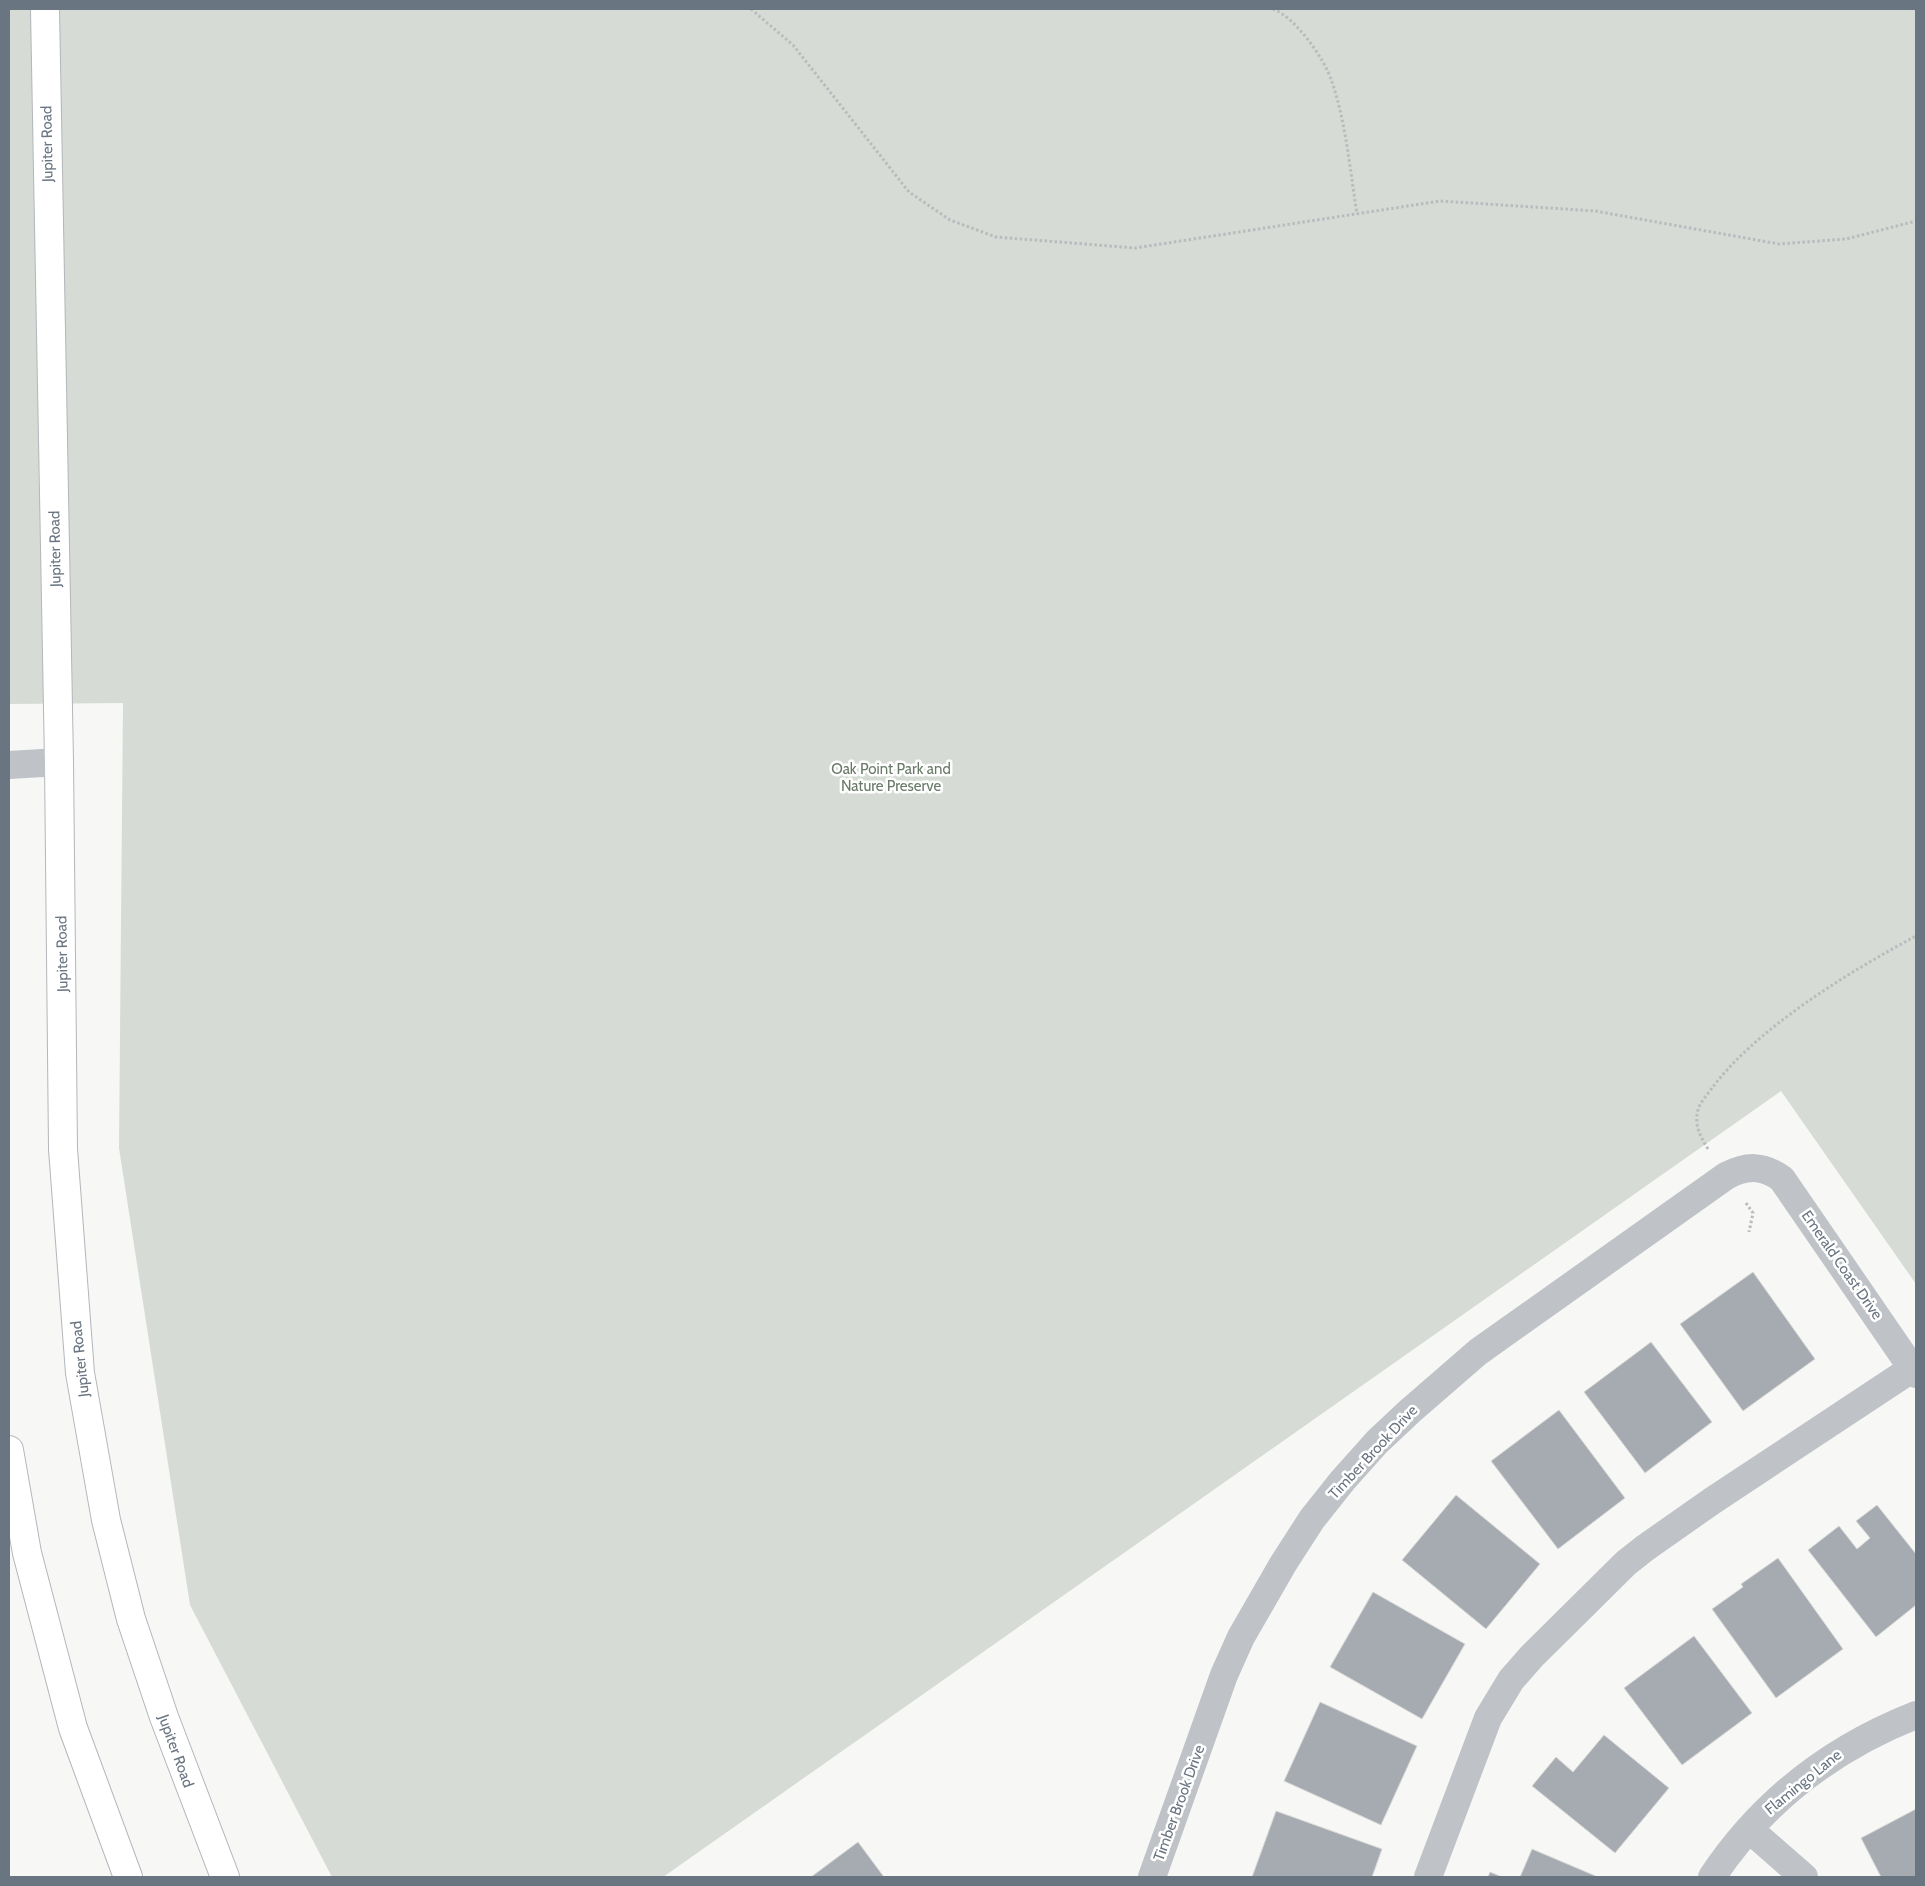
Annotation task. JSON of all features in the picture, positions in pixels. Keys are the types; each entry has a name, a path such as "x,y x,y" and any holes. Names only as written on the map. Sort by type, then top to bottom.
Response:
{"main road":[{"name":"Jupiter Road","path":"45,9 59,762 63,1149 80,1373 106,1520 131,1619 164,1717 225,1877"},
{"path":"9,1450 27,1552 73,1728 128,1877"}],"street":[{"path":"9,765 59,762"},
{"name":"Timber Brook Drive","path":"1152,1877 1224,1675 1241,1637 1283,1564 1312,1519 1343,1480 1410,1411 1478,1352 1726,1176 1740,1168 1759,1167"},
{"name":"Emerald Coast Drive","path":"1759,1167 1771,1170 1782,1179 1914,1371"},
{"path":"1428,1877 1488,1718 1511,1680 1532,1656 1626,1564 1645,1548 1712,1501 1914,1371"},
{"name":"Flamingo Lane","path":"1712,1877 1749,1829 1775,1802 1832,1757 1862,1739 1916,1715"},
{"path":"1749,1829 1804,1877"}],"path":[{"path":"752,9 793,45 909,192 950,220 996,237 1135,248 1440,201 1595,211 1779,244 1846,239 1916,222"},
{"path":"1273,9 1282,12 1309,41 1332,80 1357,214"},
{"path":"1749,1232 1753,1213 1726,1176 1697,1130 1698,1108 1728,1068 1781,1021 1878,957 1916,936"}],"green space":[{"name":"Oak Point Park and Nature Preserve","path":"9,9 1916,9 1916,1284 1781,1091 663,1877 332,1877 190,1605 119,1148 123,703 9,704"}],"building":[{"path":"1753,1272 1815,1359 1743,1411 1680,1324"},
{"path":"1651,1342 1712,1422 1645,1473 1584,1392"},
{"path":"1559,1410 1625,1498 1558,1549 1491,1461"},
{"path":"1456,1495 1540,1564 1486,1629 1402,1560"},
{"path":"1877,1505 1916,1554 1916,1605 1876,1637 1808,1550 1839,1526 1857,1549 1870,1538 1856,1521"},
{"path":"1778,1558 1843,1649 1776,1698 1712,1609 1743,1587 1741,1584"},
{"path":"1373,1592 1465,1644 1422,1719 1330,1667"},
{"path":"1694,1636 1752,1713 1682,1765 1624,1688"},
{"path":"1320,1702 1417,1746 1381,1825 1284,1781"},
{"path":"1604,1735 1669,1788 1615,1853 1532,1786 1556,1757 1573,1772"},
{"path":"1916,1809 1916,1877 1881,1877 1861,1838"},
{"path":"1276,1811 1382,1849 1372,1877 1252,1877"},
{"path":"858,1842 884,1877 811,1877"},
{"path":"1532,1849 1598,1877 1520,1877"},
{"path":"1490,1872 1502,1877 1488,1877"}]}
